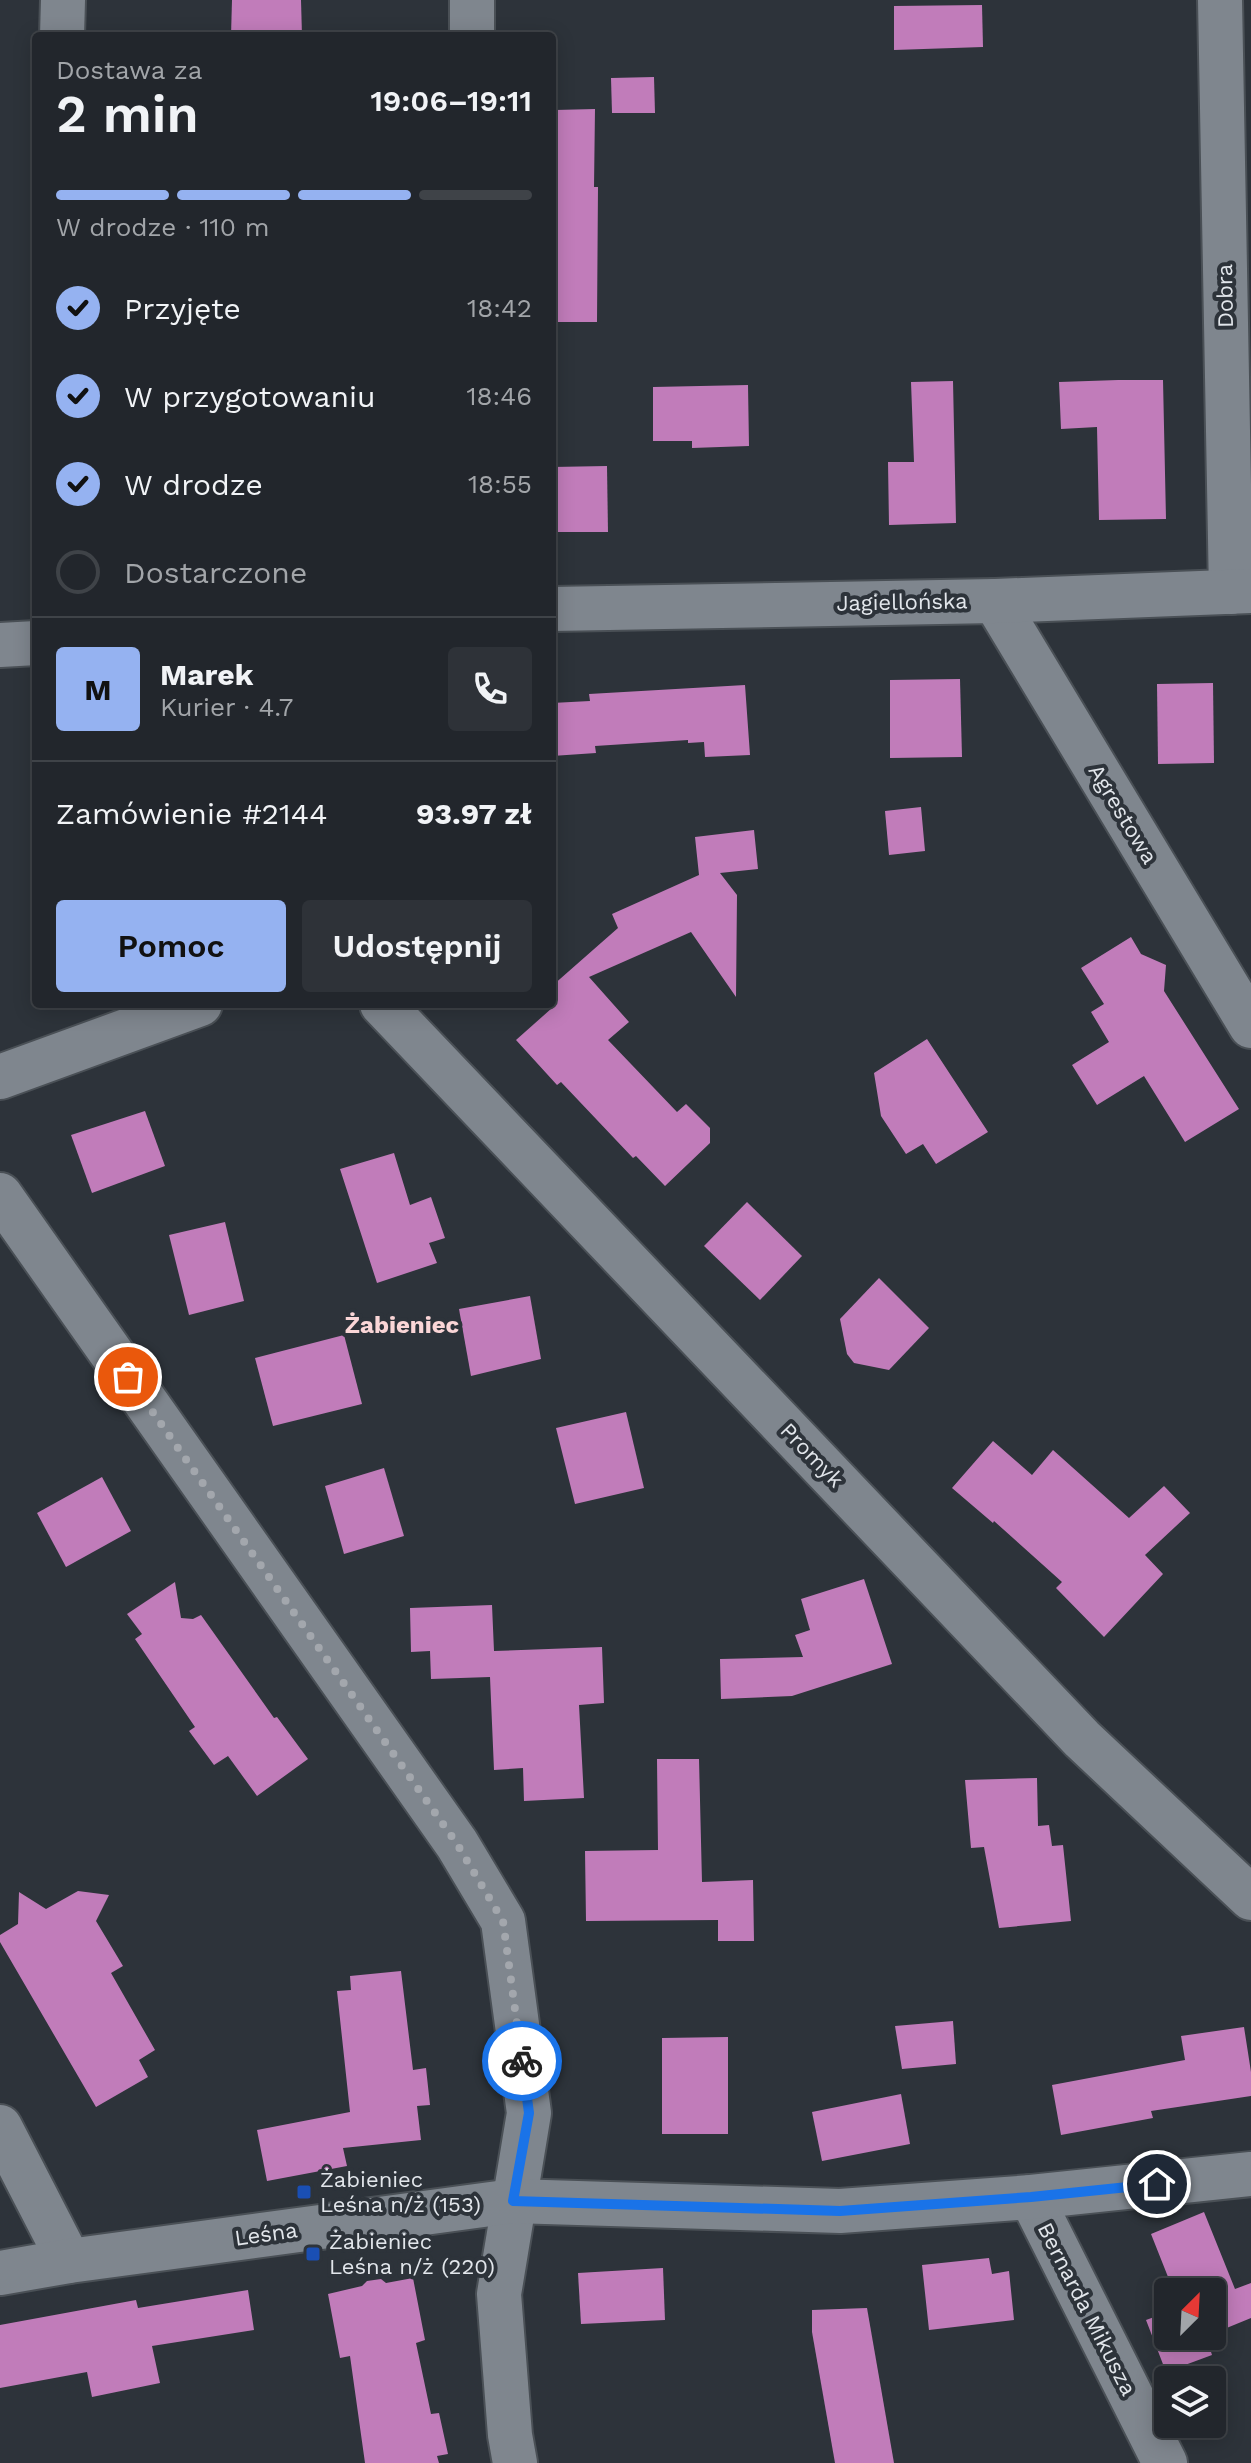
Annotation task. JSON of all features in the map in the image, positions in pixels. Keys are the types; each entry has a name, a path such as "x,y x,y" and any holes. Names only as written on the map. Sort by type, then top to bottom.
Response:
{"street":[{"path":"62,32 63,0"},
{"path":"472,0 472,32"},
{"name":"Dobra","path":"1220,0 1241,592"},
{"name":"Jagiellońska","path":"556,609 995,601 1241,592"},
{"name":"Agrestowa","path":"995,601 1251,1026"},
{"path":"0,645 32,643"},
{"path":"0,1077 189,1008"},
{"name":"Promyk","path":"386,1008 1082,1739 1251,1898"},
{"path":"0,1195 457,1844 503,1921 529,2113 499,2294 515,2463"},
{"path":"0,2127 69,2261"},
{"name":"Leśna","path":"0,2273 513,2201 840,2211 1031,2197 1251,2174"},
{"name":"Bernarda Mikusza","path":"1031,2197 1165,2463"}],"building":[{"path":"232,0 301,0 302,32 231,32"},
{"path":"982,5 983,47 894,50 894,6"},
{"path":"654,77 655,113 612,113 611,78"},
{"path":"595,109 597,322 556,322 556,110"},
{"path":"1163,380 1166,519 1099,520 1097,427 1061,429 1059,382"},
{"path":"953,381 956,523 889,525 888,462 914,462 911,382"},
{"path":"748,385 749,446 692,448 692,441 653,441 653,387"},
{"path":"607,466 608,532 556,532 556,467"},
{"path":"960,679 962,757 890,758 890,680"},
{"path":"1213,683 1214,763 1158,764 1157,684"},
{"path":"745,685 750,755 705,757 704,742 688,743 688,740 595,746 596,753 556,756 556,703 590,701 589,694"},
{"path":"921,807 925,851 889,855 885,811"},
{"path":"754,830 758,869 720,873 737,895 736,997 691,932 589,977 629,1022 608,1040 677,1112 686,1104 710,1128 710,1143 665,1186 636,1156 633,1158 561,1082 557,1085 516,1040 552,1008 556,1008 556,982 618,928 612,914 699,875 695,837"},
{"path":"1131,937 1141,954 1166,965 1164,991 1239,1109 1185,1142 1144,1076 1097,1105 1072,1065 1109,1042 1091,1012 1104,1004 1081,968"},
{"path":"927,1039 988,1132 936,1164 923,1144 906,1154 881,1116 874,1073"},
{"path":"145,1111 165,1166 92,1193 71,1135"},
{"path":"394,1153 410,1205 431,1197 445,1238 429,1243 437,1263 377,1283 340,1169"},
{"path":"747,1202 802,1256 760,1300 704,1246"},
{"path":"225,1222 244,1301 189,1315 169,1235"},
{"path":"879,1278 929,1328 889,1370 854,1363 847,1354 840,1319"},
{"path":"530,1296 541,1359 471,1376 459,1309"},
{"path":"344,1335 362,1404 273,1426 255,1358"},
{"path":"626,1412 644,1488 575,1504 556,1428"},
{"path":"993,1441 1032,1475 1053,1450 1129,1518 1164,1486 1190,1513 1145,1555 1163,1574 1104,1637 1056,1588 1062,1582 952,1488"},
{"path":"384,1468 404,1536 344,1554 325,1486"},
{"path":"102,1477 131,1531 66,1567 37,1513"},
{"path":"864,1579 892,1664 792,1696 721,1699 720,1659 803,1657 795,1635 810,1630 801,1599"},
{"path":"175,1582 181,1618 193,1619 201,1615 274,1718 277,1717 308,1759 257,1796 228,1756 214,1765 189,1731 195,1727 135,1639 142,1634 127,1614"},
{"path":"492,1605 494,1651 602,1647 604,1703 579,1705 584,1798 524,1801 523,1768 494,1770 490,1677 431,1679 430,1651 411,1652 410,1608"},
{"path":"657,1759 699,1759 702,1882 753,1880 754,1941 718,1941 718,1920 586,1921 585,1851 658,1850"},
{"path":"1037,1778 1038,1826 1049,1825 1052,1846 1063,1845 1071,1921 999,1928 984,1847 971,1848 965,1780"},
{"path":"78,1891 109,1895 96,1921 123,1966 111,1973 155,2050 139,2060 148,2077 96,2107 0,1942 0,1935 18,1924 19,1892 46,1909"},
{"path":"401,1971 413,2070 426,2068 430,2105 417,2106 421,2140 343,2148 347,2166 267,2181 257,2130 350,2112 337,1991 351,1990 350,1976"},
{"path":"953,2021 956,2064 902,2069 895,2026"},
{"path":"1244,2027 1251,2072 1251,2096 1151,2111 1153,2118 1061,2135 1052,2085 1185,2060 1181,2036"},
{"path":"728,2037 728,2134 662,2134 662,2038"},
{"path":"901,2094 910,2144 822,2161 812,2112"},
{"path":"1204,2212 1235,2289 1251,2283 1251,2318 1226,2328 1226,2278 1168,2278 1151,2234"},
{"path":"989,2258 992,2274 1009,2271 1014,2320 929,2330 922,2265"},
{"path":"663,2268 665,2320 581,2324 578,2273"},
{"path":"413,2278 425,2340 416,2343 431,2414 439,2413 448,2454 437,2456 439,2463 365,2463 350,2356 340,2358 328,2294 362,2286 367,2281 381,2279 386,2283"},
{"path":"248,2290 254,2330 152,2346 160,2383 92,2397 87,2372 0,2388 0,2325 136,2300 138,2308"},
{"path":"867,2308 894,2463 835,2463 812,2332 812,2310"},
{"path":"1154,2317 1154,2341 1146,2320"},
{"path":"1158,2350 1210,2350 1212,2355 1182,2366 1164,2366"}],"way so far":[{"path":"128,1377 457,1844 503,1921 522,2061"}],"place":[{"name":"Żabieniec Leśna n/ż (153)","path":"304,2192"},
{"name":"Żabieniec Leśna n/ż (220)","path":"313,2254"}],"district":[{"name":"Żabieniec","path":"402,1325"}],"route":[{"path":"522,2061 529,2113 513,2201 840,2211 1157,2184"}]}
